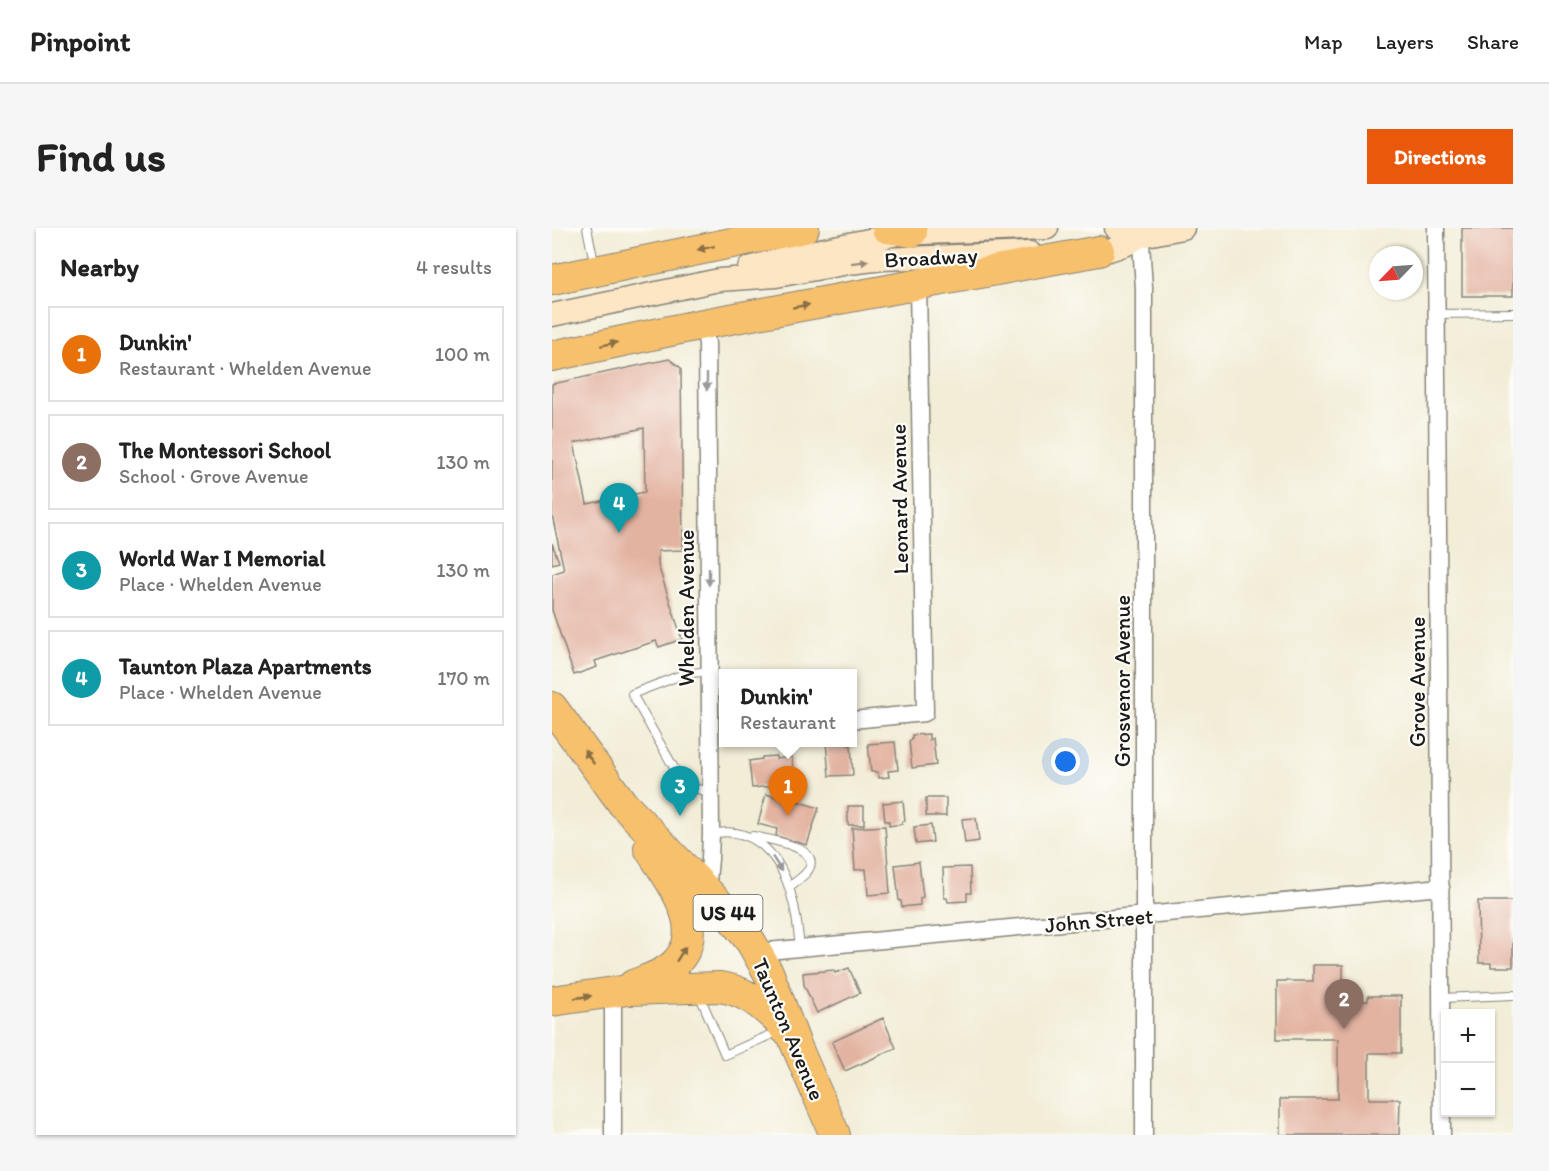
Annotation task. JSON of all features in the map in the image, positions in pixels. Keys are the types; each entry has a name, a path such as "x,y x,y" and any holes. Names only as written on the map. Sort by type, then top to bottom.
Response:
{"highway":[{"path":"552,280 802,228"},
{"path":"552,356 703,324 918,285 1108,240"},
{"name":"Taunton Avenue","path":"559,721 623,804 735,921 757,952 774,985 790,1037 835,1135"},
{"path":"613,993 672,966 684,950 689,930 682,902 623,804"},
{"name":"US 44","path":"552,1001 638,990 719,987 735,989 762,1005 782,1024 790,1037"}],"main road":[{"name":"Broadway","path":"719,280 771,261 904,230 1047,228"},
{"name":"Broadway","path":"552,315 719,280 776,276 883,259 970,255 1108,240 1127,243 1140,232 1183,228"}],"street":[{"name":"Grove Avenue","path":"1436,228 1442,1135"},
{"name":"Grosvenor Avenue","path":"1140,232 1144,288 1144,1135"},
{"name":"Leonard Avenue","path":"857,720 925,713 918,285"},
{"name":"Whelden Avenue","path":"703,324 707,343 710,671 717,732 710,792 711,834 707,891"},
{"name":"John Street","path":"757,952 1441,887"},
{"path":"613,993 613,1135"}],"lane":[{"path":"587,228 596,271"},
{"path":"1437,314 1513,313"},
{"path":"710,671 684,674 632,694 678,775 692,787 710,792"},
{"path":"711,834 729,831 741,833 798,848 807,854 810,862 808,871 789,887"},
{"path":"741,833 764,846 781,869 789,887 800,948"},
{"path":"697,988 725,1055 790,1037"},
{"path":"1442,998 1513,995"}],"building":[{"path":"1462,228 1513,228 1513,296 1462,296"},
{"path":"669,359 681,368 683,550 658,551 658,565 682,639 659,647 656,641 595,661 597,667 574,675 552,610 552,574 564,570 552,515 552,384","holes":["644,428 645,492 587,504 574,443"]},
{"path":"552,543 559,562 552,564"},
{"path":"929,734 929,740 933,738 936,765 912,768 909,741 912,735"},
{"path":"895,742 898,770 888,771 889,777 879,778 878,772 871,772 868,744"},
{"path":"826,747 851,747 853,775 829,776"},
{"path":"776,756 776,759 792,757 794,784 752,788 749,761"},
{"path":"788,792 801,796 799,802 819,808 807,845 776,836 777,829 758,824 766,794 786,800"},
{"path":"926,798 946,798 946,816 926,816"},
{"path":"903,801 905,821 902,821 902,824 889,826 889,821 885,821 883,803"},
{"path":"848,806 864,806 864,825 848,825"},
{"path":"976,818 979,841 965,843 962,819"},
{"path":"931,825 933,842 916,844 914,827"},
{"path":"885,826 890,893 868,895 866,869 855,870 852,828"},
{"path":"919,862 923,897 920,898 920,905 902,907 899,901 895,865"},
{"path":"970,867 971,893 967,893 967,901 948,902 947,898 944,898 943,868"},
{"path":"1478,901 1513,901 1513,967 1491,967 1491,963 1479,963"},
{"path":"1313,965 1343,965 1343,1001 1368,1001 1368,996 1401,996 1401,1053 1369,1053 1369,1099 1400,1099 1399,1135 1280,1135 1280,1099 1338,1099 1338,1039 1277,1039 1277,981 1313,981"},
{"path":"849,968 860,993 817,1013 804,985 803,973 834,970 835,973"},
{"path":"883,1018 896,1048 845,1071 832,1042"}],"place":[{"name":"Taunton Plaza Apartments","path":"619,533"},
{"name":"World War I Memorial","path":"680,816"},
{"name":"Dunkin'","path":"788,816"},
{"name":"The Montessori School","path":"1344,1029"}]}
